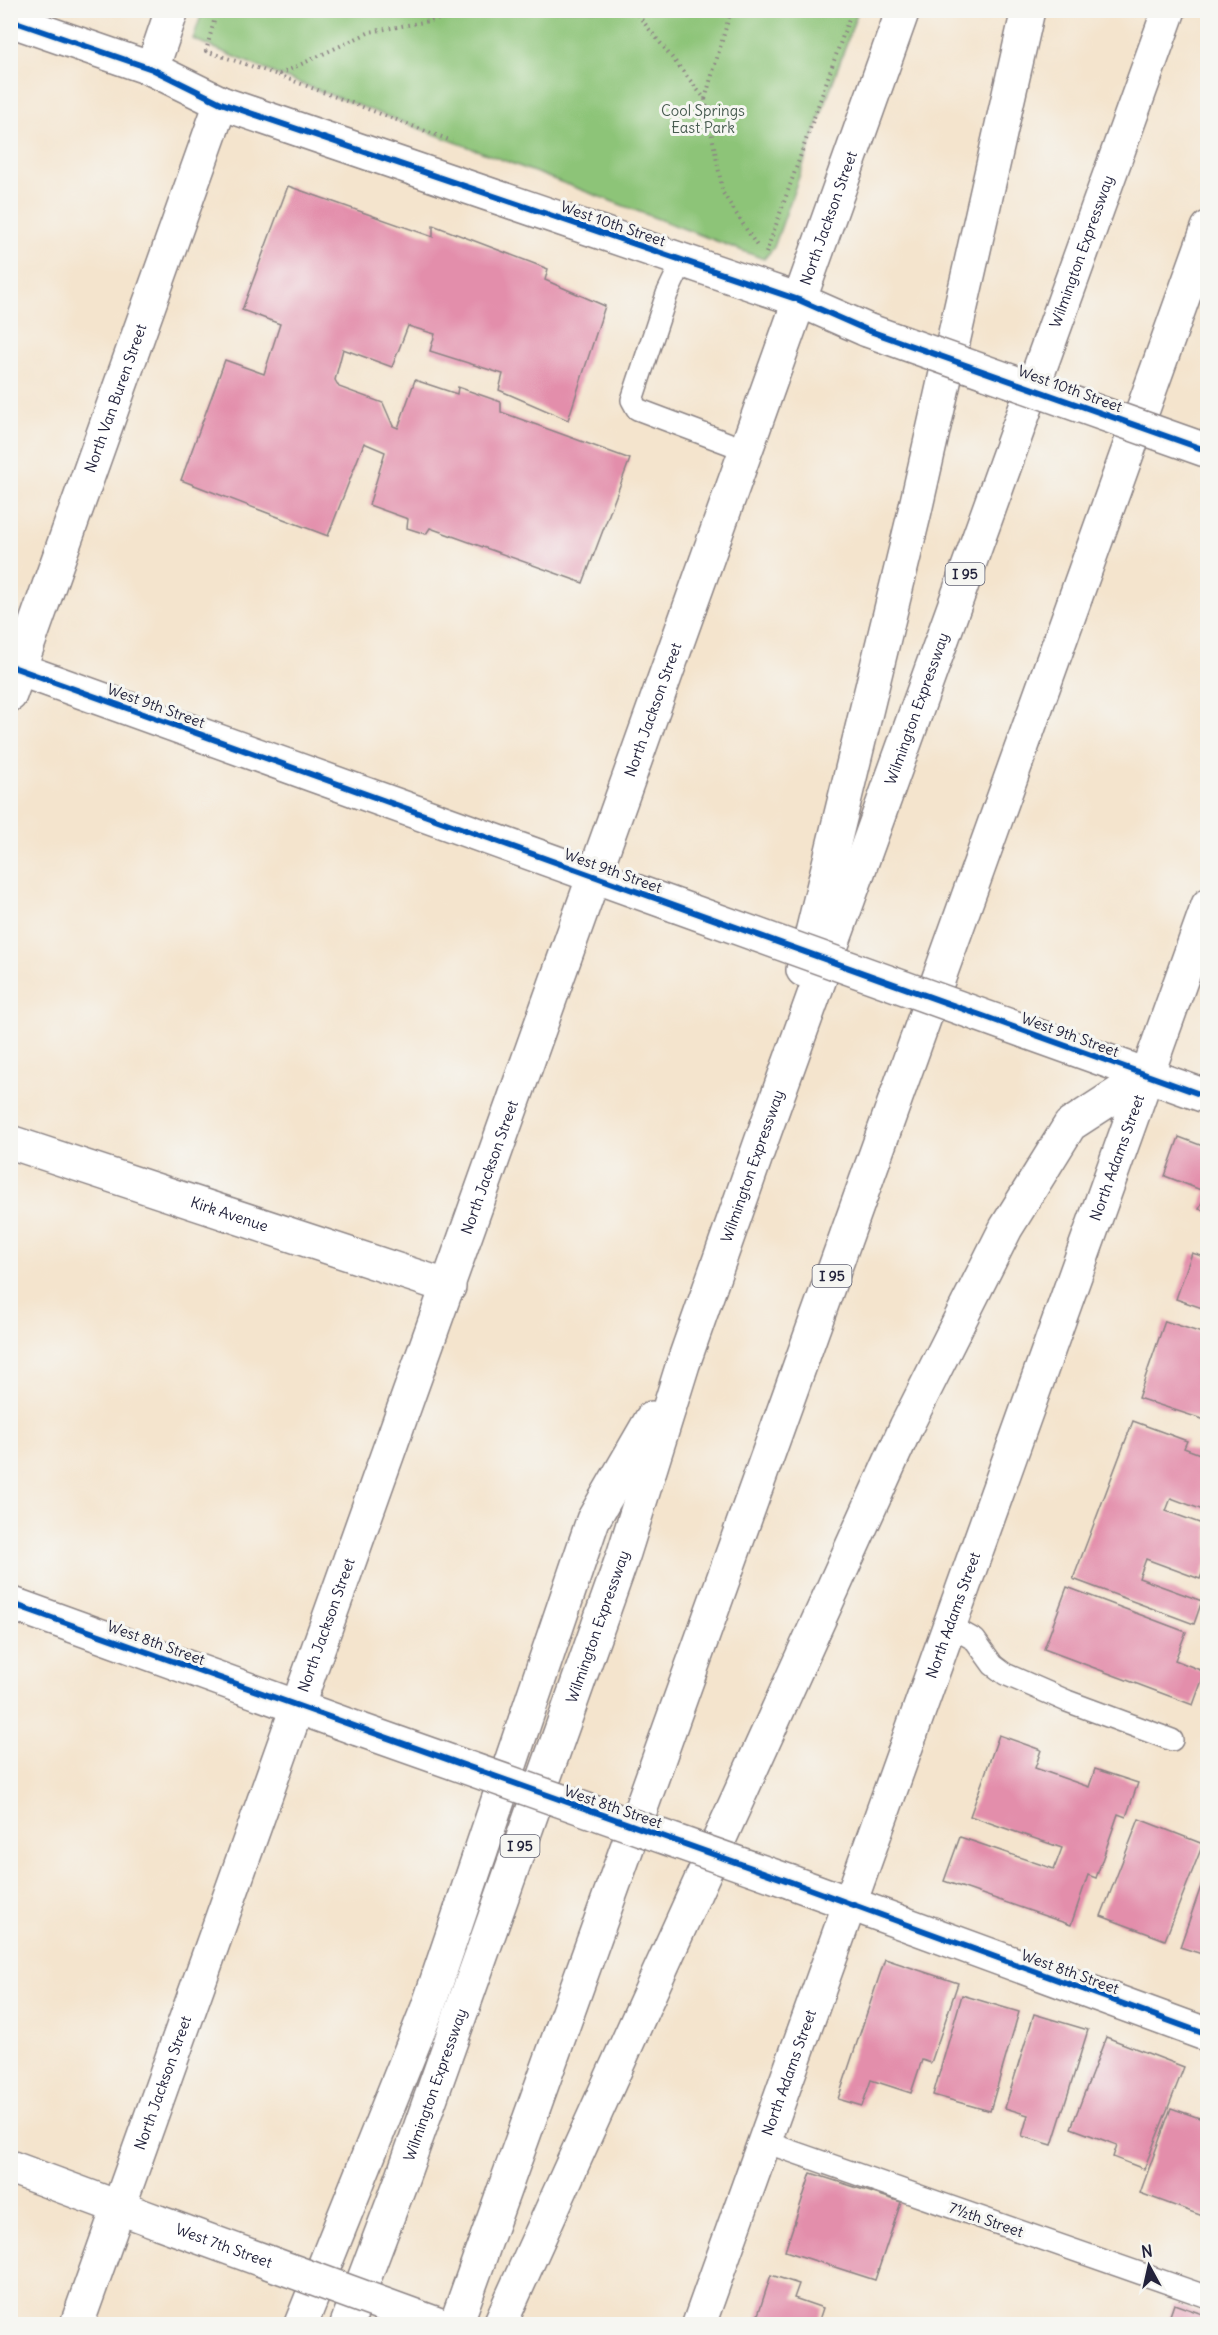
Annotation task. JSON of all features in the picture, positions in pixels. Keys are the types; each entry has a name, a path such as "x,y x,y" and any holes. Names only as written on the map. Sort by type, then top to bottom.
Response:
{"main road":[{"path":"152,69 172,10"},
{"name":"North Jackson Street","path":"77,2325 903,10"},
{"path":"762,1139 914,515 1028,10"},
{"name":"Wilmington Expressway","path":"347,2325 403,2176 616,1575 683,1364 762,1139 1169,10"},
{"name":"West 10th Street","path":"10,20 152,69 221,103 799,300 867,330 1208,452"},
{"name":"North Van Buren Street","path":"14,677 221,103"},
{"name":"I 95","path":"456,2325 1208,228"},
{"name":"West 9th Street","path":"14,677 677,906 1208,1096"},
{"name":"North Adams Street","path":"699,2325 1208,905"},
{"path":"500,2325 906,1427 964,1308 1006,1228 1070,1125 1147,1075"},
{"name":"Kirk Avenue","path":"10,1143 449,1287"},
{"path":"301,2325 428,2007 594,1520 683,1364"},
{"name":"West 8th Street","path":"10,1603 791,1882 1208,2035"},
{"name":"West 7th Street","path":"10,2167 437,2325"}],"lane":[{"path":"682,260 667,294 632,400 637,410 746,450"},
{"path":"950,1626 975,1640 993,1665 1005,1674 1067,1701 1172,1740"},
{"name":"7½th Street","path":"765,2142 1208,2297"}],"path":[{"path":"217,10 206,51 278,75 462,145"},
{"path":"278,75 370,32 434,20 511,10"},
{"path":"634,10 705,99"},
{"path":"731,10 705,99 723,193 764,259 852,10"}],"green space":[{"name":"Cool Springs East Park","path":"203,10 858,11 774,247 764,259 278,75 193,39"}],"building":[{"path":"288,186 433,237 433,225 548,269 545,280 605,306 568,420 499,390 503,374 430,351 435,334 408,326 392,367 343,349 335,380 339,387 383,403 393,426 398,428 415,380 457,394 458,387 501,402 501,412 630,459 583,583 430,528 426,534 407,528 408,519 369,505 385,452 364,443 328,536 181,480 225,360 264,374 280,324 242,310"},
{"path":"1179,1137 1208,1148 1208,1212 1199,1209 1206,1192 1165,1176"},
{"path":"1192,1253 1208,1258 1208,1310 1176,1299"},
{"path":"1165,1321 1208,1335 1208,1421 1138,1398"},
{"path":"1133,1421 1187,1441 1184,1448 1208,1457 1208,1512 1171,1498 1166,1511 1208,1526 1208,1559 1200,1579 1146,1559 1139,1578 1202,1601 1194,1624 1073,1579"},
{"path":"1067,1587 1186,1632 1175,1660 1205,1672 1193,1705 1044,1649"},
{"path":"999,1735 1041,1750 1035,1768 1089,1787 1095,1769 1138,1783 1126,1817 1118,1814 1096,1878 1088,1875 1071,1925 944,1881 960,1837 1054,1869 1062,1848 970,1816"},
{"path":"1139,1819 1203,1844 1165,1940 1101,1916"},
{"path":"1208,1869 1208,1956 1180,1947"},
{"path":"885,1959 958,1983 931,2063 922,2060 911,2093 871,2080 862,2106 838,2099"},
{"path":"962,1995 1019,2012 990,2111 933,2095"},
{"path":"1034,2014 1088,2030 1052,2145 1022,2136 1028,2115 1005,2108"},
{"path":"1106,2037 1184,2067 1144,2169 1113,2157 1117,2145 1071,2128"},
{"path":"1171,2108 1208,2121 1208,2218 1140,2193"},
{"path":"811,2173 901,2202 875,2280 785,2251"},
{"path":"771,2275 799,2284 794,2298 823,2308 818,2323 822,2324 755,2324"},
{"path":"1174,2304 1208,2316 1208,2324 1167,2324"}],"cycle path":[{"path":"10,20 152,69 221,103 799,300 867,330 1208,451"},
{"path":"10,666 1208,1097"},
{"path":"10,1603 791,1882 1208,2035"}]}
